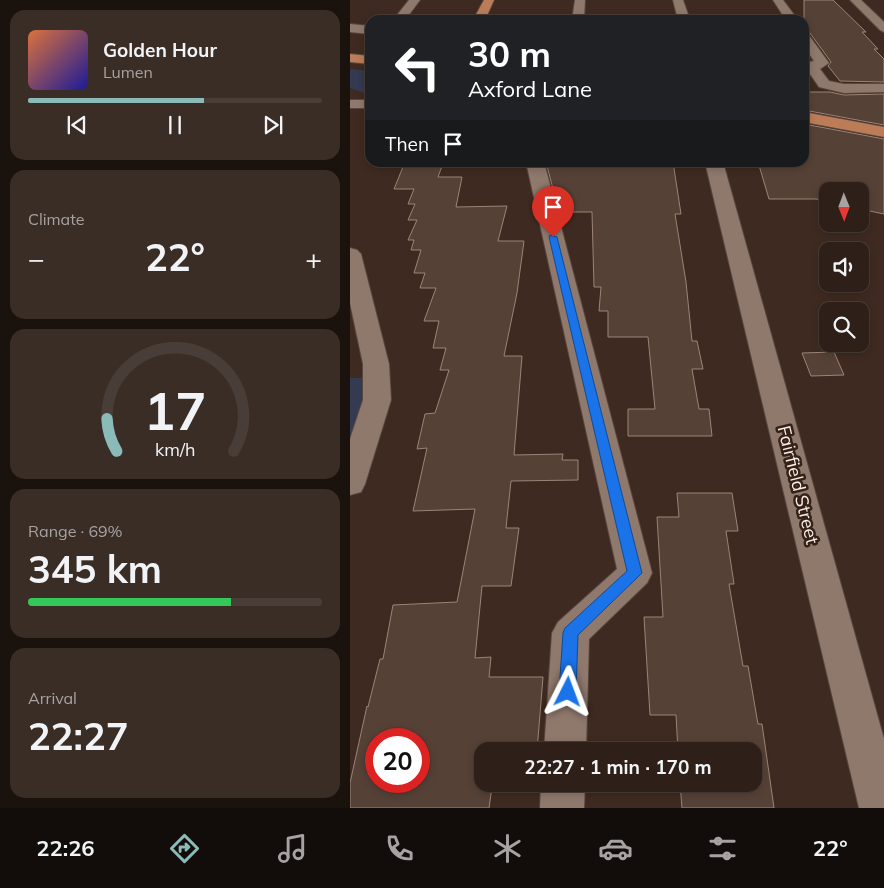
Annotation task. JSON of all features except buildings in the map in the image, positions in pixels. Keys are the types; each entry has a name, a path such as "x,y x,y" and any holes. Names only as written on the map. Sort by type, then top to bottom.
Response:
{"main road":[{"path":"481,15 488,0"},
{"path":"350,58 365,59"},
{"path":"809,118 884,132"}],"street":[{"path":"404,15 414,0"},
{"path":"578,15 580,0"},
{"path":"678,0 682,15"},
{"path":"778,0 788,15"},
{"path":"855,0 884,28"},
{"path":"350,28 365,30"},
{"path":"809,44 822,63 809,67"},
{"path":"809,68 824,84 830,87 884,88"},
{"path":"350,104 365,104"},
{"path":"536,167 635,573 571,633 565,742"},
{"name":"Fairfield Street","path":"715,167 881,808"},
{"path":"350,254 376,364 377,400 350,484"},
{"path":"562,808 563,792"}],"shaded area":[{"path":"350,69 365,70 365,93 350,88"},
{"path":"350,378 364,378 366,393 350,448"}],"route":[{"path":"553,237 635,573 571,633 568,692"}]}
